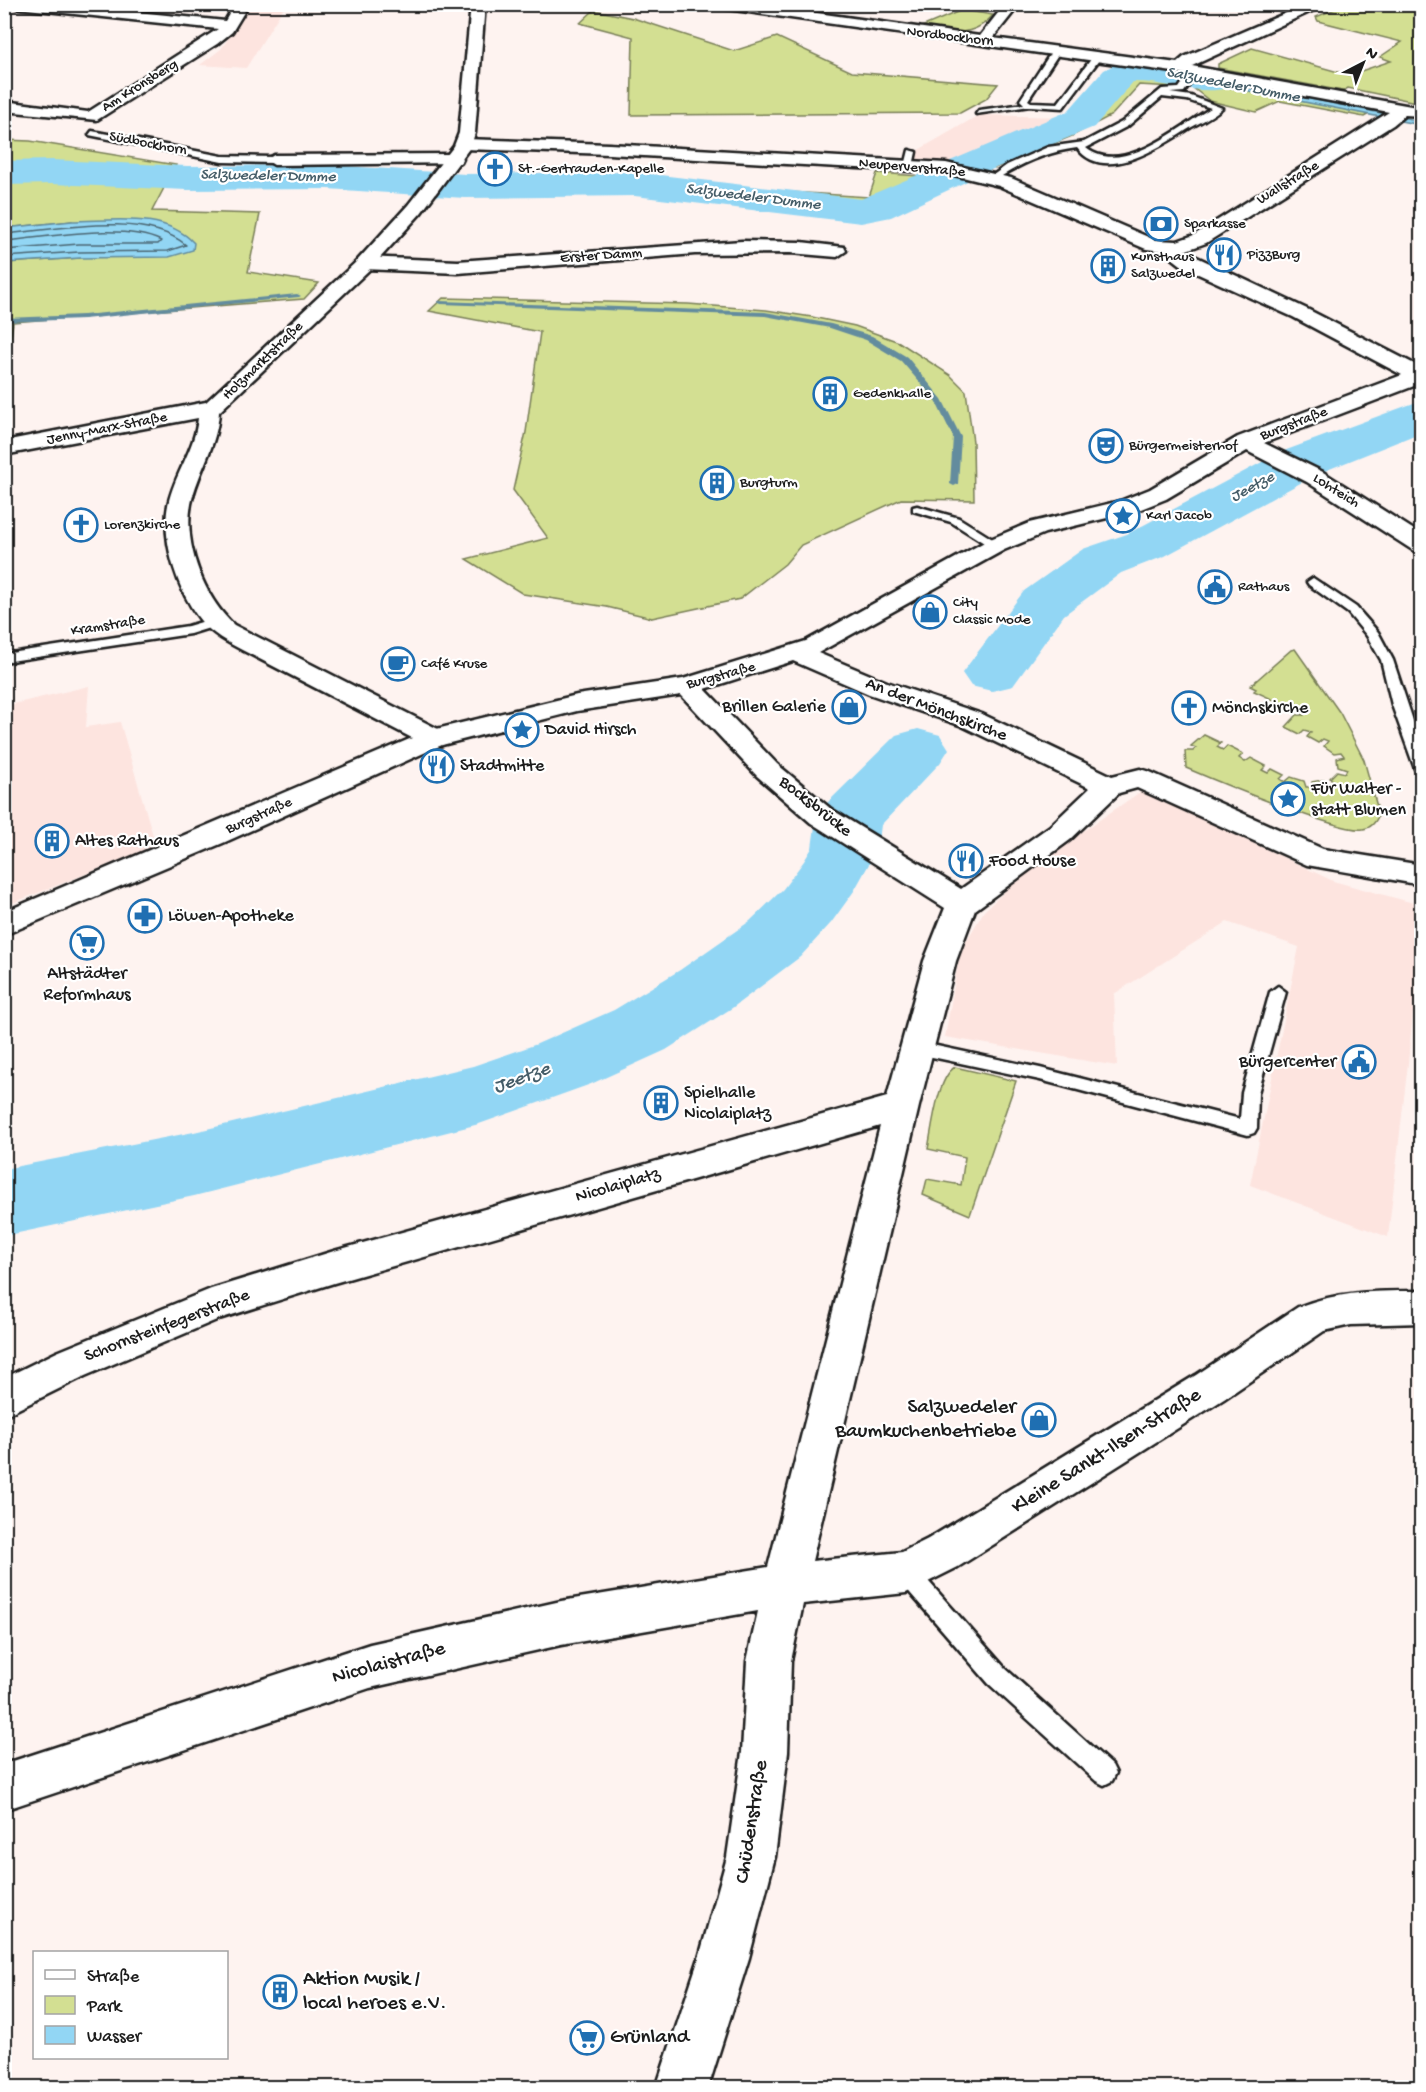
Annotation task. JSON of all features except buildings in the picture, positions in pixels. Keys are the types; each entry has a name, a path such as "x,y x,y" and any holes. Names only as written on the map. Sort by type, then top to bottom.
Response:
{"street":[{"path":"17,4 197,24 230,25"},
{"name":"Am Kronsberg","path":"4,106 91,117 212,40 230,25 242,4"},
{"path":"460,151 478,4"},
{"name":"Nordbockhorn","path":"720,4 1098,56 1395,115 1422,113"},
{"path":"984,41 997,21 1013,4"},
{"path":"1189,74 1189,60 1320,4"},
{"name":"Wallstraße","path":"1170,248 1185,246 1200,239 1395,115"},
{"name":"Neuperverstraße","path":"460,151 609,149 910,159 972,173 993,178 1136,239 1170,248 1175,254 1192,264 1300,313 1420,375"},
{"name":"Südbockhorn","path":"274,160 460,151"},
{"name":"Holzmarktstraße","path":"434,738 251,645 215,622 187,571 177,530 185,488 207,434 209,409 217,405 364,263 436,183 460,151"},
{"name":"Erster Damm","path":"364,263 385,266 481,265 709,247 810,246 837,251"},
{"name":"Burgstraße","path":"4,924 213,836 434,738 577,703 687,686 815,646 996,545 1037,528 1128,506 1158,494 1246,442 1420,375"},
{"name":"Jenny-Marx-Straße","path":"4,448 209,409"},
{"name":"Lohteich","path":"1246,442 1297,467 1422,546"},
{"name":"An der Mönchskirche","path":"795,653 879,688 972,720 1109,786"},
{"name":"Bocksbrücke","path":"687,686 767,770 821,816 962,904"},
{"path":"785,1585 902,1106 940,961 962,904 1060,833 1109,786 1140,778 1317,858 1422,875"},
{"name":"Nicolaiplatz","path":"334,1267 902,1106"},
{"name":"Schornsteinfegerstraße","path":"4,1398 71,1364 211,1305 334,1267"},
{"name":"Kleine Sankt-Ilsen-Straße","path":"785,1585 906,1572 943,1554 1141,1431 1322,1313 1422,1307"},
{"name":"Nicolaistraße","path":"4,1787 370,1666 561,1623 785,1585"},
{"name":"Chüdenstraße","path":"682,2088 724,1958 752,1857 765,1752 769,1661 785,1585"}],"lane":[{"path":"979,112 1024,107 1057,50"},
{"path":"1027,102 1060,106 1098,56"},
{"path":"1160,94 1188,98 1218,108 1128,159 1113,160 1085,153 1081,148 1125,124 1160,94 1180,90 1189,74"},
{"name":"Südbockhorn","path":"92,133 222,159 274,160"},
{"path":"993,178 1010,167 1050,149 1086,144"},
{"path":"917,509 955,520 996,545"},
{"path":"1313,582 1352,610 1373,635 1387,660 1399,705 1422,769"},
{"name":"Kramstraße","path":"4,658 190,630 215,622"},
{"path":"918,1048 1040,1074 1248,1128 1250,1093 1278,992"},
{"path":"906,1572 997,1676 1104,1773"}],"shaded area":[{"path":"250,7 284,7 246,68 200,65 221,49"},
{"path":"979,115 1071,117 965,163 917,159 915,152"},
{"path":"89,686 86,727 120,722 156,846 5,906 5,706"},
{"path":"1143,790 1333,881 1421,905 1421,931 1408,1063 1388,1237 1250,1185 1299,947 1227,922 1114,994 1117,1066 945,1037 960,952 984,911 1031,867"}],"green space":[{"path":"1346,4 1421,5 1421,103 1348,88 1343,91 1218,68 1218,64 1252,48 1349,75 1391,61 1380,57 1402,42 1318,21 1316,17"},
{"path":"594,10 633,18 734,51 777,37 852,72 998,84 986,99 960,113 631,115 633,37 580,23"},
{"path":"962,10 993,15 985,23 968,31 949,32 919,28"},
{"path":"1152,72 1180,76 1174,87 1139,85 1112,115 1072,136 995,168 974,159 1077,116 1118,79 1132,73"},
{"path":"1200,81 1369,114 1364,117 1280,101 1256,112 1210,101 1193,88"},
{"path":"4,140 30,141 176,165 152,211 260,214 248,272 319,283 304,299 13,322 9,353 5,354 5,263 80,258 72,221 5,228"},
{"path":"877,173 950,178 889,211 859,215 694,195 696,186 869,197"},
{"path":"443,298 688,304 766,310 855,326 899,342 950,375 966,391 973,442 974,500 901,499 801,545 785,564 740,599 652,618 607,607 523,594 466,559 548,538 513,490 526,432 540,332 429,311"},
{"path":"1295,649 1340,713 1364,760 1379,814 1369,827 1350,828 1304,815 1186,768 1185,751 1193,751 1196,748 1191,746 1204,735 1221,743 1217,747 1223,750 1227,746 1243,754 1239,758 1245,762 1251,758 1266,766 1262,770 1268,773 1272,769 1284,775 1280,779 1285,782 1291,777 1304,781 1306,787 1312,787 1312,782 1323,780 1331,785 1336,783 1330,778 1337,771 1345,773 1347,769 1338,766 1337,758 1344,756 1341,752 1334,753 1324,746 1328,741 1323,739 1318,743 1307,737 1311,732 1304,730 1300,734 1286,727 1297,715 1304,715 1303,713 1254,691 1256,689 1250,686"},
{"path":"955,1067 1016,1081 970,1215 923,1195 927,1179 961,1185 965,1157 928,1149 940,1093 949,1073"}],"water":[{"name":"Salzwedeler Dumme","path":"1133,68 1205,78 1421,121 1421,125 1152,72 1108,80 1113,72"},
{"path":"137,220 153,222 182,233 194,243 193,250 169,257 80,258 5,263 5,228 72,221"}],"waterway":[{"name":"Salzwedeler Dumme","path":"4,173 52,172 187,178 328,177 465,186 635,184 861,211 877,208 979,161 1081,119 1116,77 1126,72 1154,71 1216,81"},
{"path":"4,320 84,317 297,296"},
{"path":"441,302 765,314 831,326 869,338 904,359 938,399 957,437 954,484"},
{"name":"Jeetze","path":"992,673 1044,603 1102,561 1146,545 1299,463 1422,415"},
{"name":"Jeetze","path":"4,1203 194,1164 479,1094 564,1064 640,1030 706,989 775,939 807,906 830,875 845,848 849,819 918,749"}],"place":[{"name":"St.-Gertrauden-Kapelle","path":"495,169"},
{"name":"Sparkasse","path":"1161,224"},
{"name":"PizzBurg","path":"1224,255"},
{"name":"Kunsthaus Salzwedel","path":"1108,266"},
{"name":"Gedenkhalle","path":"830,394"},
{"name":"Bürgermeisterhof","path":"1106,446"},
{"name":"Burgturm","path":"717,483"},
{"name":"Karl Jacob","path":"1123,516"},
{"name":"Lorenzkirche","path":"81,525"},
{"name":"Rathaus","path":"1215,587"},
{"name":"City Classic Mode","path":"930,612"},
{"name":"Café Kruse","path":"398,664"},
{"name":"Brillen Galerie","path":"849,707"},
{"name":"Mönchskirche","path":"1189,708"},
{"name":"David Hirsch","path":"522,730"},
{"name":"Stadtmitte","path":"437,766"},
{"name":"Für Walter - statt Blumen","path":"1288,799"},
{"name":"Altes Rathaus","path":"52,841"},
{"name":"Food House","path":"966,861"},
{"name":"Löwen-Apotheke","path":"145,916"},
{"name":"Altstädter Reformhaus","path":"87,943"},
{"name":"Bürgercenter","path":"1359,1062"},
{"name":"Spielhalle Nicolaiplatz","path":"661,1103"},
{"name":"Salzwedeler Baumkuchenbetriebe","path":"1039,1420"},
{"name":"Aktion Musik / local heroes e.V.","path":"280,1992"},
{"name":"Grünland","path":"587,2038"}]}
